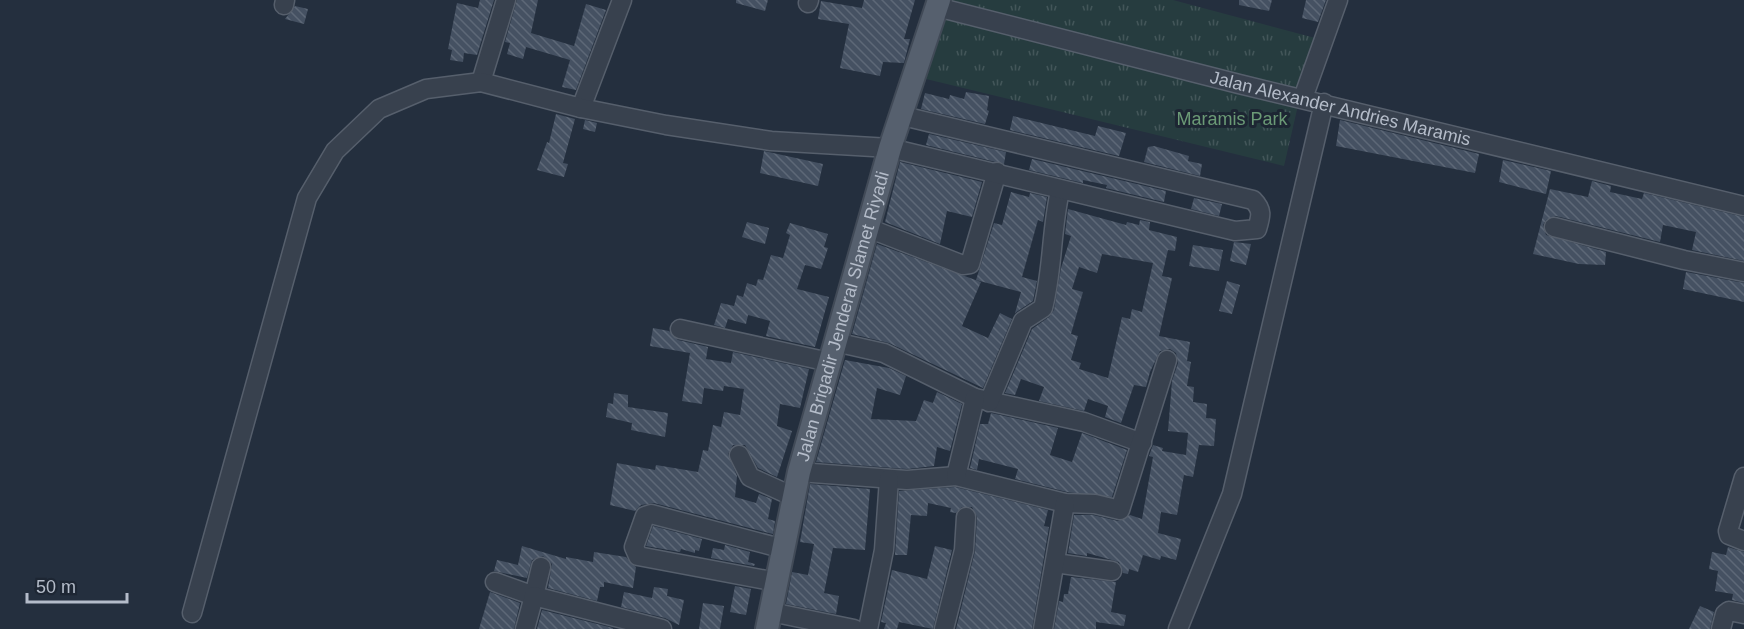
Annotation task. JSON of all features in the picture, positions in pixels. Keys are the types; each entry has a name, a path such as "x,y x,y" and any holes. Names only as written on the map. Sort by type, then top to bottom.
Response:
{"main road":[{"name":"Jalan Brigadir Jenderal Slamet Riyadi","path":"769,620 799,472 891,148 938,4"}],"street":[{"path":"481,82 506,0"},
{"path":"581,108 622,0"},
{"path":"1304,98 1338,0"},
{"name":"Jalan Alexander Andries Maramis","path":"938,4 1304,98 1744,206"},
{"path":"192,613 307,198 335,151 378,109 426,89 481,82 581,108 771,141 891,148 997,172 1060,191 1234,231 1257,229 1261,215 1260,207 1253,200 903,116"},
{"path":"1178,629 1232,494 1324,103"},
{"path":"868,228 963,265 970,264 997,172"},
{"path":"956,477 982,400 1023,321 1043,308 1060,191"},
{"path":"1554,227 1684,260 1744,272"},
{"path":"680,329 832,352 884,353 982,400 1084,422 1142,443"},
{"path":"799,472 889,479 956,477 1065,502 1095,504 1120,510 1167,360"},
{"path":"739,455 750,477 794,497"},
{"path":"1744,477 1728,531 1729,535 1744,540"},
{"path":"868,629 884,550 889,479"},
{"path":"1043,629 1065,502"},
{"path":"777,582 638,556 634,547 645,516 651,514 784,549"},
{"path":"944,629 964,550 966,517"},
{"path":"1055,564 1112,571"},
{"path":"525,629 541,567"},
{"path":"495,582 534,596 662,629"},
{"path":"1721,629 1725,614 1729,611 1744,614"},
{"path":"769,620 854,629"}],"green space":[{"name":"Maramis Park","path":"941,0 1173,0 1319,39 1303,93"},
{"name":"Maramis Park","path":"939,17 1299,101 1284,166 922,78"}],"building":[{"path":"480,0 494,0 477,55 464,53 463,62 450,60 452,50 448,49 457,3 478,8"},
{"path":"517,0 538,0 531,33 574,46 586,4 606,10 576,90 562,87 570,60 526,47 523,59 507,54 510,43 505,42"},
{"path":"736,0 768,0 765,11 736,3"},
{"path":"864,0 915,0 904,39 910,39 904,63 883,62 880,76 840,68 849,24 818,19 821,1 862,8"},
{"path":"1239,0 1272,0 1269,11 1239,5"},
{"path":"1306,0 1326,0 1318,22 1302,18"},
{"path":"295,6 308,9 304,24 285,19"},
{"path":"966,92 989,96 987,110 989,111 985,124 921,109 925,93 949,99 950,95 964,99"},
{"path":"556,114 575,119 563,163 568,164 564,177 537,170 547,142 549,143"},
{"path":"1013,116 1095,136 1098,126 1126,133 1119,156 1010,130"},
{"path":"585,120 597,123 595,132 583,129"},
{"path":"1340,120 1479,154 1475,173 1336,146"},
{"path":"929,134 1006,152 1004,164 926,145"},
{"path":"1154,146 1189,156 1188,161 1202,164 1200,176 1144,162 1148,147"},
{"path":"764,151 823,164 818,186 760,173"},
{"path":"1032,159 1166,191 1164,202 1106,188 1107,185 1083,180 1083,183 1029,170"},
{"path":"1503,160 1551,171 1546,194 1499,182"},
{"path":"900,162 982,182 972,217 947,211 940,244 885,222"},
{"path":"1592,181 1611,186 1610,192 1642,199 1644,193 1744,217 1744,261 1692,250 1696,232 1663,225 1660,242 1556,216 1546,220 1543,225 1546,235 1606,252 1605,265 1579,264 1533,254 1550,189 1588,197"},
{"path":"1011,192 1029,197 1030,193 1047,197 1043,222 1038,220 1022,277 1037,281 1033,301 1015,313 1021,292 976,280 994,223 1002,225"},
{"path":"1194,198 1222,204 1219,216 1191,209"},
{"path":"1068,209 1126,225 1127,222 1139,225 1140,220 1150,222 1149,230 1177,237 1175,251 1168,250 1162,276 1172,278 1159,336 1190,342 1187,361 1191,362 1187,386 1194,387 1193,402 1207,404 1206,418 1216,419 1214,446 1199,445 1193,477 1184,475 1177,515 1161,512 1158,533 1181,539 1176,560 1161,556 1160,560 1143,555 1138,572 1129,569 1128,574 1123,573 1119,562 1087,553 1087,556 1068,553 1074,515 1093,515 1118,521 1130,515 1142,519 1153,457 1149,456 1153,445 1163,448 1162,451 1186,455 1188,433 1168,431 1172,381 1178,363 1176,353 1170,349 1160,351 1146,387 1134,385 1121,423 1105,417 1108,406 1088,399 1084,411 1039,401 1044,387 1021,379 1015,395 1005,393 1032,329 1049,317 1054,310 1061,268 1071,236 1065,234","holes":["1102,254 1153,263 1142,312 1132,309 1130,319 1122,317 1108,378 1079,369 1081,363 1071,360 1078,336 1071,334 1083,292 1072,289 1079,267 1097,273"]},
{"path":"747,222 769,228 765,244 742,237"},
{"path":"790,223 828,234 824,247 828,248 821,269 805,265 797,289 829,297 815,347 766,336 770,321 748,315 746,324 728,319 725,328 714,325 721,303 734,306 737,295 743,297 747,283 756,286 758,279 763,280 771,255 783,258 790,235 786,233"},
{"path":"1234,242 1251,244 1246,265 1230,261"},
{"path":"877,244 981,282 962,326 988,338 1000,313 1012,319 983,388 889,343 852,334"},
{"path":"1193,245 1223,250 1219,271 1189,266"},
{"path":"1686,272 1744,283 1744,302 1683,289"},
{"path":"1227,281 1240,285 1232,314 1219,311"},
{"path":"653,328 669,331 678,340 708,347 706,359 731,363 733,352 809,369 800,408 780,404 777,426 792,431 777,477 758,468 745,445 733,445 728,454 737,476 735,497 756,503 759,494 772,499 768,519 775,521 773,534 654,503 641,505 635,511 610,505 617,463 655,470 656,465 698,472 703,450 708,451 713,425 721,427 724,412 740,415 744,389 724,386 723,391 704,388 702,404 682,401 690,353 650,346"},
{"path":"845,360 889,368 906,376 900,395 877,388 871,419 916,421 924,400 933,403 937,392 962,404 950,451 937,447 934,466 907,469 816,462"},
{"path":"614,393 628,395 628,407 668,413 665,437 631,430 632,423 606,417 608,403 613,404"},
{"path":"991,413 1058,428 1050,455 1072,462 1082,433 1127,450 1112,497 1067,492 1015,479 1018,469 979,459 977,470 970,468 980,424 988,424"},
{"path":"810,484 870,489 865,550 833,548 824,593 839,596 836,614 786,604 792,572 808,575 814,544 800,542"},
{"path":"955,487 1048,510 1044,526 1049,527 1032,629 956,629 975,551 977,517 972,507 962,507 956,513 950,512 951,508 928,503 927,516 911,515 907,555 895,555 899,491"},
{"path":"653,526 702,539 699,551 695,550 695,553 681,549 680,552 646,546"},
{"path":"725,545 750,552 748,562 755,564 754,566 711,558 713,548 724,550"},
{"path":"522,546 566,559 566,557 593,562 594,552 626,557 636,567 633,588 604,582 604,587 600,587 597,601 548,588 552,564 543,556 532,560 527,578 494,571 497,560 518,565"},
{"path":"935,546 952,550 933,629 899,622 897,629 884,629 886,623 881,622 892,570 927,579"},
{"path":"1728,547 1744,552 1744,603 1732,600 1733,594 1715,591 1718,571 1709,569 1712,552 1726,555"},
{"path":"1071,577 1116,582 1111,612 1126,615 1124,626 1096,622 1096,629 1054,629 1059,601 1063,602 1064,594 1068,594"},
{"path":"735,586 751,589 746,615 730,612"},
{"path":"654,587 668,589 667,596 684,600 679,625 665,618 621,607 624,592 652,598"},
{"path":"490,592 520,603 514,629 479,629"},
{"path":"703,603 724,606 720,629 699,629"},
{"path":"1700,606 1714,612 1710,629 1689,629"},
{"path":"542,610 613,628 613,629 537,629"}]}
